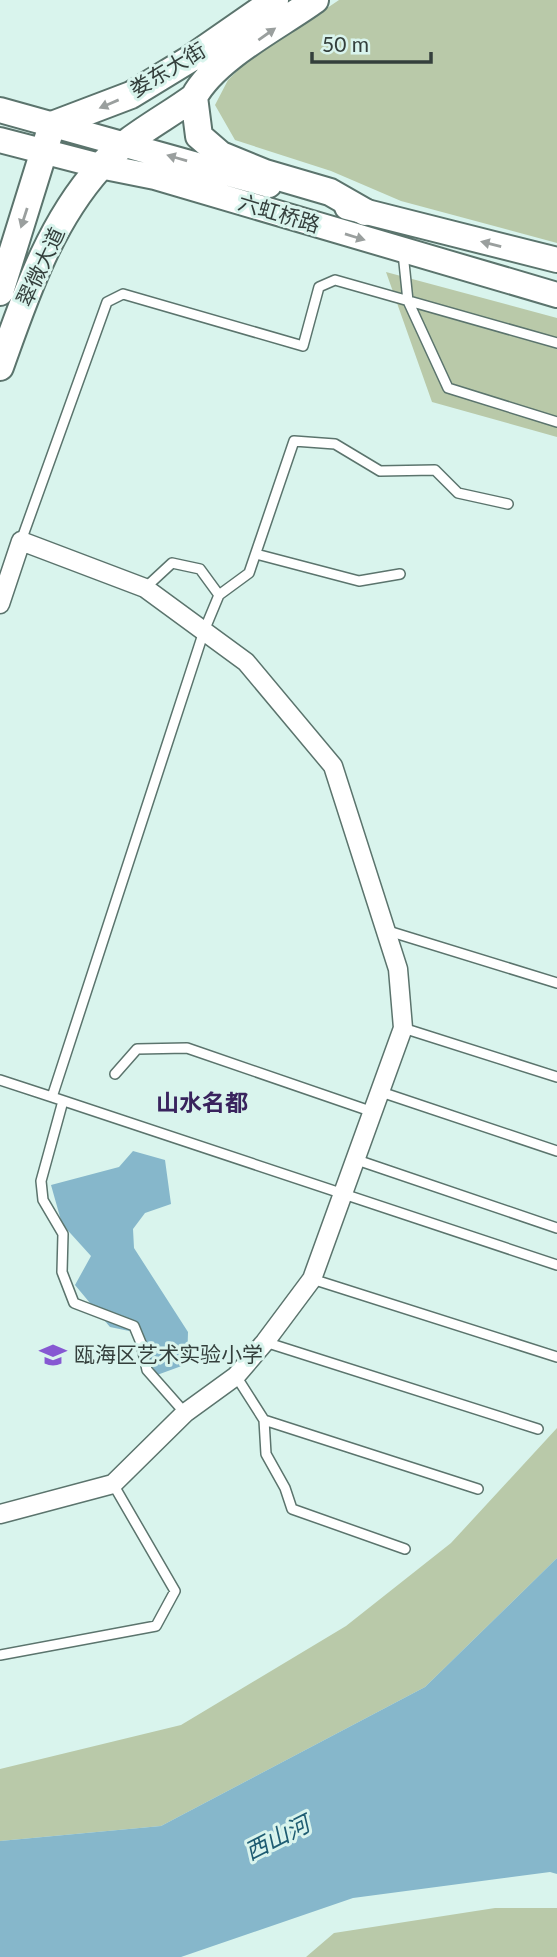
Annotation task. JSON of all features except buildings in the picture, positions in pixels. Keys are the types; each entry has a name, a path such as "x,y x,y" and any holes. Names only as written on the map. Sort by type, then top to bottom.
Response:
{"main road":[{"name":"娄东大街","path":"52,125 131,94 190,59 275,0"},
{"name":"娄东大街","path":"100,166 194,97 202,83 218,68 315,0"},
{"path":"194,97 199,136 221,155 265,173 330,192 365,212"},
{"name":"六虹桥路","path":"0,110 365,212 557,260"},
{"name":"翠微大道","path":"0,292 52,125"},
{"name":"六虹桥路","path":"0,140 44,153 155,177 557,295"},
{"name":"翠微大道","path":"0,367 30,285 54,233 100,166"}],"street":[{"path":"0,604 22,541 145,588 246,662 333,766 398,969 403,1028 375,1112 312,1279 265,1342 236,1376 185,1413 113,1484 0,1514"}],"lane":[{"path":"403,251 408,301 448,388 557,422"},
{"path":"22,541 107,302 123,293 303,346 319,287 335,280 557,343"},
{"path":"52,1097 204,631 219,594 249,573 294,441 335,444 380,471 435,470 458,493 508,504"},
{"path":"256,554 359,581 400,573"},
{"path":"145,588 172,563 200,569 219,594"},
{"path":"385,930 557,983"},
{"path":"403,1028 557,1077"},
{"path":"115,1074 137,1049 187,1048 375,1112"},
{"path":"0,1080 557,1265"},
{"path":"381,1092 557,1151"},
{"path":"63,1101 41,1181 43,1200 63,1234 62,1272 74,1303 134,1326 147,1370 185,1413"},
{"path":"357,1160 557,1228"},
{"path":"312,1279 557,1357"},
{"path":"265,1342 538,1429"},
{"path":"236,1376 264,1420 266,1454 285,1488 292,1509 405,1549"},
{"path":"264,1420 478,1489"},
{"path":"0,1655 156,1626 175,1591 113,1484"}],"green space":[{"path":"339,0 557,0 557,243 401,201 331,171 235,140 215,105 228,80 243,65"},
{"path":"386,272 557,318 557,437 432,402"},
{"path":"557,1428 557,1558 425,1687 161,1826 0,1841 0,1769 181,1725 346,1626 451,1543"},
{"path":"495,1908 557,1908 557,1957 306,1957 334,1933"}],"water":[{"path":"133,1151 165,1160 171,1204 145,1213 133,1229 134,1248 188,1332 187,1364 157,1375 134,1332 110,1327 75,1285 91,1256 62,1224 51,1185 119,1167"},
{"name":"西山河","path":"557,1558 557,1874 550,1872 353,1898 181,1957 0,1957 0,1841 161,1826 425,1687"}],"place":[{"name":"瓯海区艺术实验小学","path":"53,1355"}],"district":[{"name":"山水名都","path":"202,1103"}]}
